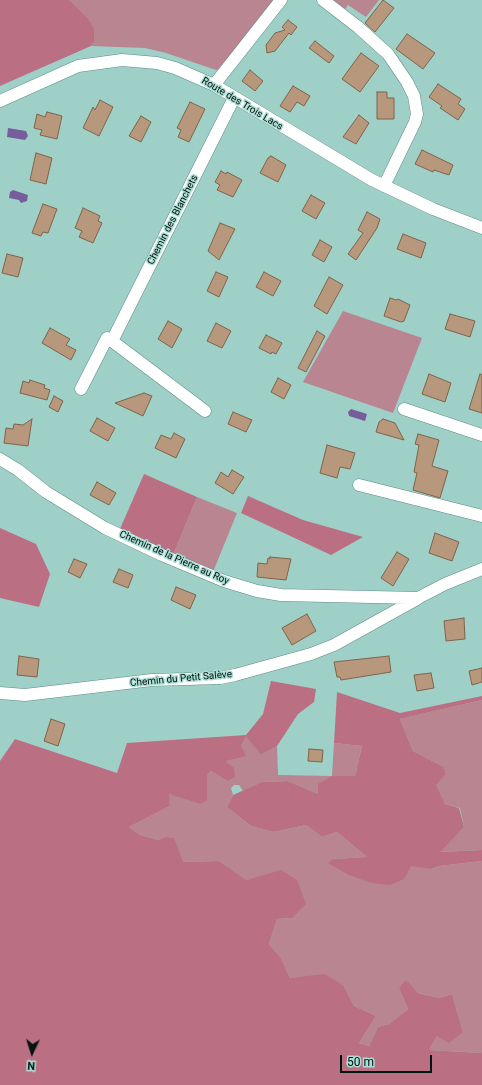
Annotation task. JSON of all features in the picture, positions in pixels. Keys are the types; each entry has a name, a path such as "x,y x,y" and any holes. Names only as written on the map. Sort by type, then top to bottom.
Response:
{"street":[{"path":"214,85 281,0"},
{"path":"323,0 378,44 397,66 407,82 416,104 417,114 415,122 384,186"},
{"name":"Route des Trois Lacs","path":"0,101 78,66 122,60 157,63 175,68 214,85 384,186 433,209 482,228"},
{"name":"Chemin des Blanchets","path":"81,389 107,338 112,341 234,98"},
{"path":"112,341 205,411"},
{"path":"404,409 482,435"},
{"name":"Chemin de la Pierre au Roy","path":"0,459 18,470 46,492 105,528 162,555 231,584 257,591 281,595 418,598 445,584 482,569"},
{"path":"359,485 482,516"},
{"name":"Chemin du Petit Salève","path":"0,693 25,695 152,680 220,678 235,675 311,654 334,645 418,598"}],"shaded area":[{"path":"0,0 69,0 88,19 94,28 94,41 91,46 0,86"},
{"path":"69,0 275,0 220,69 216,70 166,53 145,48 91,46 94,40"},
{"path":"333,0 379,0 366,17 348,5 345,9"},
{"path":"8,128 26,131 28,136 25,140 7,137"},
{"path":"13,190 28,195 27,201 21,203 19,200 9,198 10,192"},
{"path":"343,311 422,338 393,413 303,382"},
{"path":"351,409 367,414 365,421 349,416 348,412"},
{"path":"144,474 197,497 173,555 120,529"},
{"path":"248,496 303,520 363,537 331,555 241,513"},
{"path":"197,497 237,513 213,572 173,555"},
{"path":"0,528 36,544 50,574 39,607 0,598"},
{"path":"271,681 316,689 314,702 298,714 277,746 261,755 246,736 241,746 246,756 225,761 234,768 235,777 227,781 211,771 207,775 207,800 201,804 169,794 170,806 129,827 140,835 158,840 165,837 174,838 183,862 219,861 247,880 281,870 297,880 306,904 292,918 277,919 269,944 281,958 290,978 325,974 344,986 354,1006 376,1016 359,1043 369,1046 378,1027 389,1024 408,1009 399,988 406,980 418,993 439,998 452,994 463,1032 449,1043 437,1036 429,1050 482,1053 482,1085 0,1085 0,761 15,739 117,773 127,743 246,735 263,714"},
{"path":"337,692 400,713 482,696 482,700 400,719 413,751 444,767 446,774 436,785 445,804 459,808 464,827 440,852 482,850 482,861 439,866 431,869 411,866 404,879 390,885 372,883 349,875 328,863 333,859 367,857 337,832 322,837 306,825 274,832 251,826 227,807 233,795 262,782 288,781 318,794 318,784 332,776 355,776 362,746 334,743"},
{"path":"482,700 482,850 439,852 464,827 460,808 445,804 435,785 446,774 444,767 413,751 400,719"},
{"path":"246,735 261,755 277,746 278,775 332,776 318,794 288,781 262,782 243,791 239,785 234,785 231,788 233,795 227,807 251,826 274,832 306,825 322,837 337,832 367,857 333,859 419,866 431,869 439,866 482,861 482,1053 429,1050 437,1036 463,1032 452,994 439,998 399,988 408,1009 389,1024 378,1027 369,1046 359,1043 376,1016 354,1006 344,986 307,977 290,978 281,958 269,944 277,919 292,918 260,877 247,880 219,861 183,862 165,837 158,840 140,835 129,827 170,806 168,794 207,800 207,775 211,771 227,781 225,761 241,746"},
{"path":"334,743 362,746 355,776 332,776"}],"building":[{"path":"383,0 394,8 375,32 365,23"},
{"path":"288,20 297,27 291,35 289,33 275,51 267,53 266,45 275,33 285,30 282,27"},
{"path":"407,34 435,53 423,69 396,49"},
{"path":"315,41 334,56 329,63 309,48"},
{"path":"361,53 379,66 360,92 342,79"},
{"path":"250,70 263,81 255,91 242,81"},
{"path":"438,84 461,99 458,104 465,109 458,120 440,108 442,106 429,97"},
{"path":"293,86 310,96 304,106 297,102 290,112 280,106"},
{"path":"377,92 387,92 387,98 394,98 394,119 377,119"},
{"path":"100,100 113,107 99,136 83,128 93,107 95,110"},
{"path":"190,102 205,109 189,142 178,137 181,130 177,128"},
{"path":"47,112 62,116 57,139 40,135 42,130 34,128 37,114 45,117"},
{"path":"359,115 369,123 356,144 343,137"},
{"path":"141,116 151,122 141,142 129,136"},
{"path":"422,150 453,165 449,175 434,170 433,172 415,164"},
{"path":"36,153 52,158 46,184 30,180"},
{"path":"271,156 286,165 278,182 260,173 268,158"},
{"path":"221,171 226,174 227,172 242,180 233,197 217,190 220,185 215,182"},
{"path":"311,195 325,203 316,219 302,211"},
{"path":"43,204 57,209 48,233 43,232 41,236 32,233"},
{"path":"83,208 100,216 98,221 102,223 93,243 79,237 82,231 75,228"},
{"path":"367,212 380,219 377,228 356,260 348,254 363,233 358,230"},
{"path":"220,223 235,229 219,260 208,251"},
{"path":"403,234 426,243 421,258 397,249"},
{"path":"320,240 332,247 324,262 312,255"},
{"path":"7,254 23,258 18,277 2,273"},
{"path":"216,272 228,277 219,297 207,291"},
{"path":"264,272 281,281 273,296 256,287"},
{"path":"329,277 343,285 327,314 314,306"},
{"path":"390,298 396,300 398,299 410,305 404,321 401,322 384,316"},
{"path":"450,314 475,321 470,337 445,329"},
{"path":"168,321 182,329 172,348 158,339"},
{"path":"216,323 231,331 222,348 207,341"},
{"path":"50,328 70,339 66,345 76,350 71,360 42,343"},
{"path":"317,331 325,336 306,372 298,368"},
{"path":"266,335 282,343 276,354 272,352 271,354 259,348"},
{"path":"429,374 451,383 445,402 422,394"},
{"path":"480,374 482,375 482,413 469,409"},
{"path":"278,378 291,385 284,399 271,392"},
{"path":"30,380 45,385 44,388 50,390 47,400 20,393 23,381 29,383"},
{"path":"144,393 152,396 143,416 115,403"},
{"path":"54,396 63,401 58,412 49,407"},
{"path":"233,412 252,420 246,432 228,424"},
{"path":"97,418 115,428 108,441 90,431"},
{"path":"32,419 28,446 4,443 6,428 13,429 14,424 23,425"},
{"path":"383,419 395,423 404,440 376,432 379,422"},
{"path":"174,433 185,439 176,458 155,448 161,435 171,439"},
{"path":"418,434 439,440 432,466 448,471 440,498 413,490 417,473 414,472 419,445 415,444"},
{"path":"327,445 355,453 350,469 340,467 337,478 320,473"},
{"path":"232,470 244,477 233,494 215,483 221,472 228,477"},
{"path":"97,482 116,493 109,505 90,495"},
{"path":"435,533 459,542 452,561 429,553"},
{"path":"397,552 409,559 393,586 381,578"},
{"path":"270,557 291,559 286,580 257,577 258,563 267,564 268,558 270,559"},
{"path":"74,559 87,564 80,578 68,572"},
{"path":"119,569 133,575 128,588 113,582"},
{"path":"176,587 196,595 190,609 171,600"},
{"path":"307,614 316,631 292,645 282,628"},
{"path":"464,618 465,639 446,641 444,621"},
{"path":"19,656 39,659 37,677 17,675"},
{"path":"389,656 391,672 341,680 340,677 337,677 334,662"},
{"path":"482,668 482,682 472,685 469,671"},
{"path":"431,673 434,688 417,691 414,675"},
{"path":"51,719 65,724 58,746 44,741"},
{"path":"309,749 323,750 322,762 308,761"}]}
